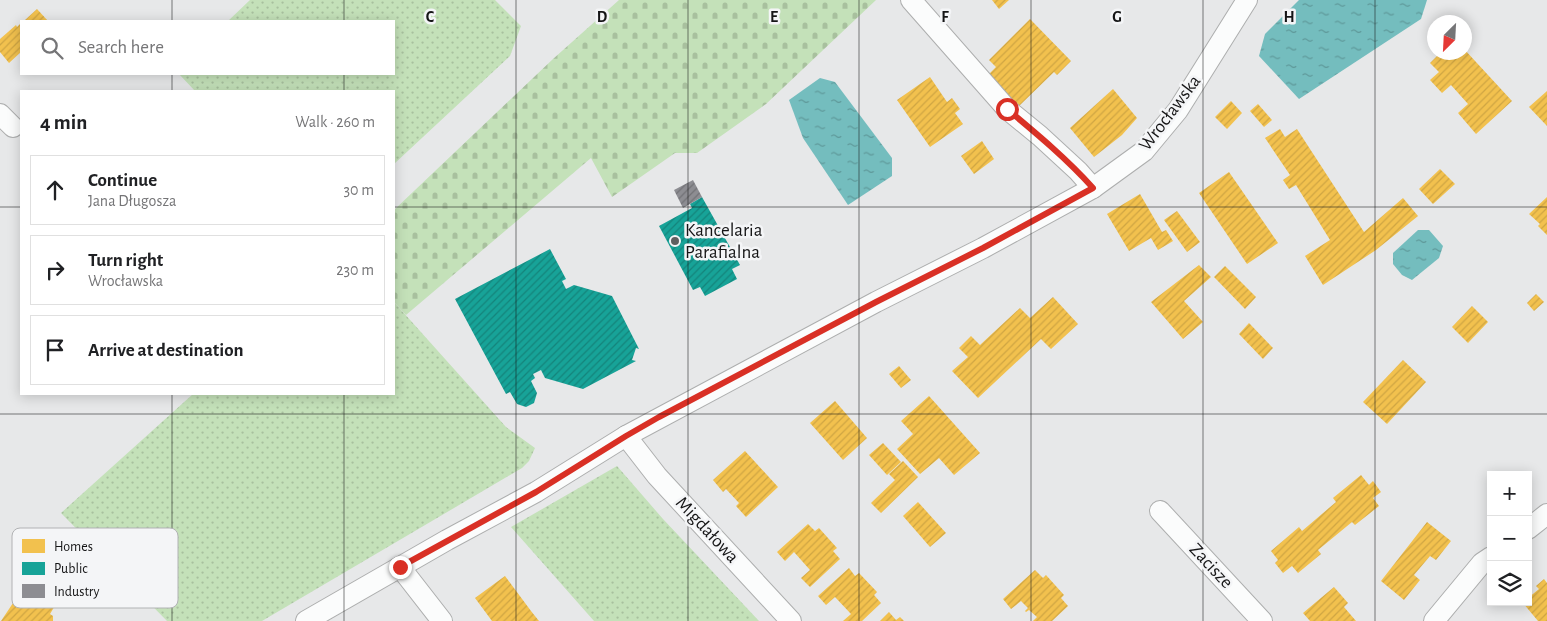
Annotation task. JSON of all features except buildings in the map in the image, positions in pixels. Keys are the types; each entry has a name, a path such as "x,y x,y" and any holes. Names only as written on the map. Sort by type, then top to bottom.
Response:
{"street":[{"path":"911,0 1007,109 1040,136 1078,171 1093,188"},
{"name":"Wrocławska","path":"306,621 536,492 626,436 876,302 978,251 1093,188 1144,152 1178,110 1247,0"},
{"name":"Migdałowa","path":"626,436 657,476 791,621"},
{"name":"Zacisze","path":"1160,511 1262,621"},
{"path":"1532,525 1547,514"},
{"path":"1434,621 1482,563 1487,560"},
{"path":"400,567 442,621"}],"green space":[{"path":"250,0 495,0 521,26 510,56 395,163 395,90 194,90 180,75 395,75 395,20 229,20"},
{"path":"619,0 876,0 766,104 697,153 675,153 612,197 591,158 406,315 395,303 395,209 553,59"},
{"path":"395,303 506,427 535,448 529,461 522,468 262,621 167,621 154,608 178,608 178,528 76,528 61,513 192,395 395,395"},
{"path":"617,466 663,519 759,621 594,621 511,527"}],"water":[{"path":"1299,0 1427,0 1421,19 1299,99 1259,56 1265,34"},
{"path":"820,78 835,82 892,158 892,176 848,205 803,138 789,100"},
{"path":"1418,230 1429,230 1443,246 1439,258 1412,280 1402,275 1393,264 1393,253"}],"place":[{"name":"Kancelaria Parafialna","path":"675,241"}],"route":[{"path":"400,567 536,492 659,417 876,302 983,248 1093,188 1078,171 1040,136 1007,109"}]}
